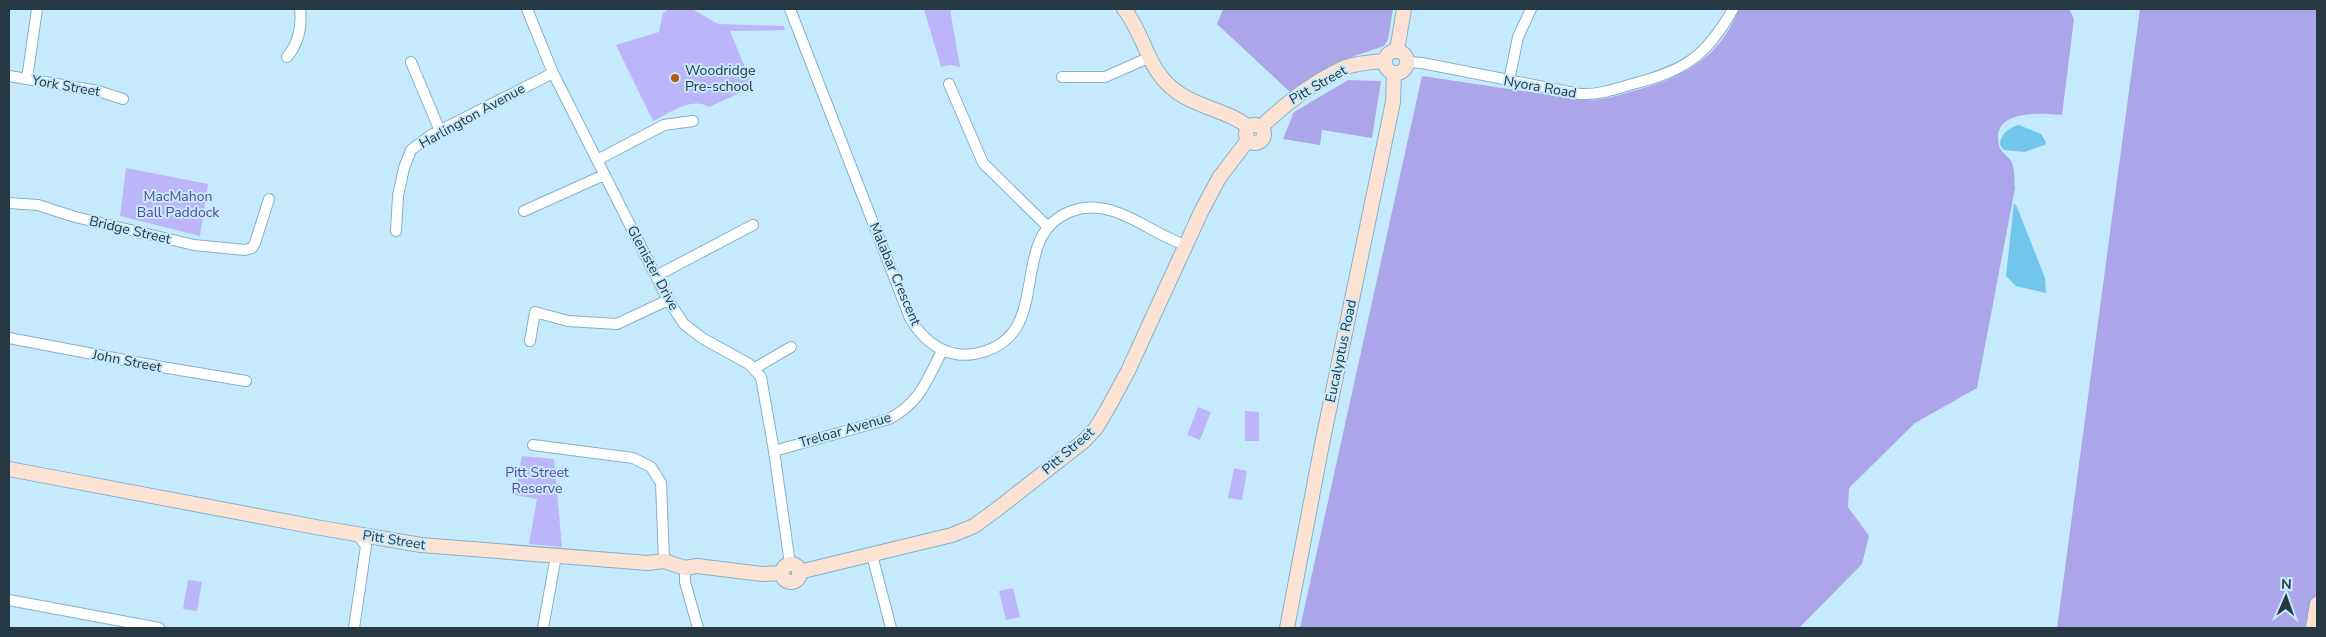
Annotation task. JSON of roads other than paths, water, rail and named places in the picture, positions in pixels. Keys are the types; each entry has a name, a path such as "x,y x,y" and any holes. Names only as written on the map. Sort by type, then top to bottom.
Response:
{"street":[{"path":"27,79 37,9"},
{"path":"286,57 296,47 300,30 300,9"},
{"name":"Glenister Drive","path":"527,9 553,73 668,300 684,324 702,338 755,368"},
{"name":"Malabar Crescent","path":"790,9 910,318 917,330 942,351"},
{"path":"1124,9 1138,33 1156,72 1177,92 1189,99 1236,117 1252,131"},
{"path":"1397,50 1404,9"},
{"path":"1510,81 1518,37 1531,9"},
{"name":"Nyora Road","path":"1407,62 1422,63 1590,95 1661,76 1681,67 1708,46 1733,9"},
{"path":"1397,50 1405,54 1407,62 1403,70 1394,73 1387,69 1384,61 1388,54 1397,50"},
{"path":"1062,77 1106,77 1148,58"},
{"name":"Pitt Street","path":"9,469 421,545 648,563 664,561 685,568 697,566 762,574 872,555 952,535 974,526 1084,441 1100,422 1124,378 1185,245 1219,178 1252,131 1289,101 1345,68 1384,61"},
{"path":"411,62 440,131"},
{"name":"Harlington Avenue","path":"396,231 398,196 404,168 412,150 440,131 553,73"},
{"name":"Eucalyptus Road","path":"1287,628 1326,425 1393,102 1394,73"},
{"name":"York Street","path":"9,76 98,91 123,99"},
{"path":"949,84 983,164 1047,226"},
{"path":"598,160 664,125 693,121"},
{"path":"524,211 604,174"},
{"name":"Bridge Street","path":"9,203 38,205 75,217 194,245 245,250 252,248 255,243 269,199"},
{"path":"942,351 960,355 977,354 993,348 1017,328 1025,309 1036,248 1047,226 1072,210 1098,207 1111,210 1185,245"},
{"path":"656,276 752,225"},
{"path":"530,341 535,312 568,321 617,324 668,300"},
{"name":"John Street","path":"9,338 246,381"},
{"path":"790,570 764,386 755,368 791,347"},
{"name":"Treloar Avenue","path":"774,451 889,419 900,414 918,396 942,351"},
{"path":"533,445 633,458 651,467 661,483 664,561"},
{"path":"354,628 366,546 357,534"},
{"path":"872,555 891,628"},
{"path":"543,628 556,556"},
{"path":"685,568 685,582 698,628"},
{"path":"9,600 159,628"},
{"path":"2313,628 2317,604"}],"water":[{"path":"2019,125 2041,134 2046,142 2045,145 2024,152 2004,150 2000,145 2003,135"},
{"path":"2014,203 2045,278 2046,293 2016,286 2006,276"}],"place":[{"name":"Woodridge Pre-school","path":"675,78"}],"park label":[{"name":"MacMahon Ball Paddock","path":"178,204"},
{"name":"Pitt Street Reserve","path":"537,480"}]}
